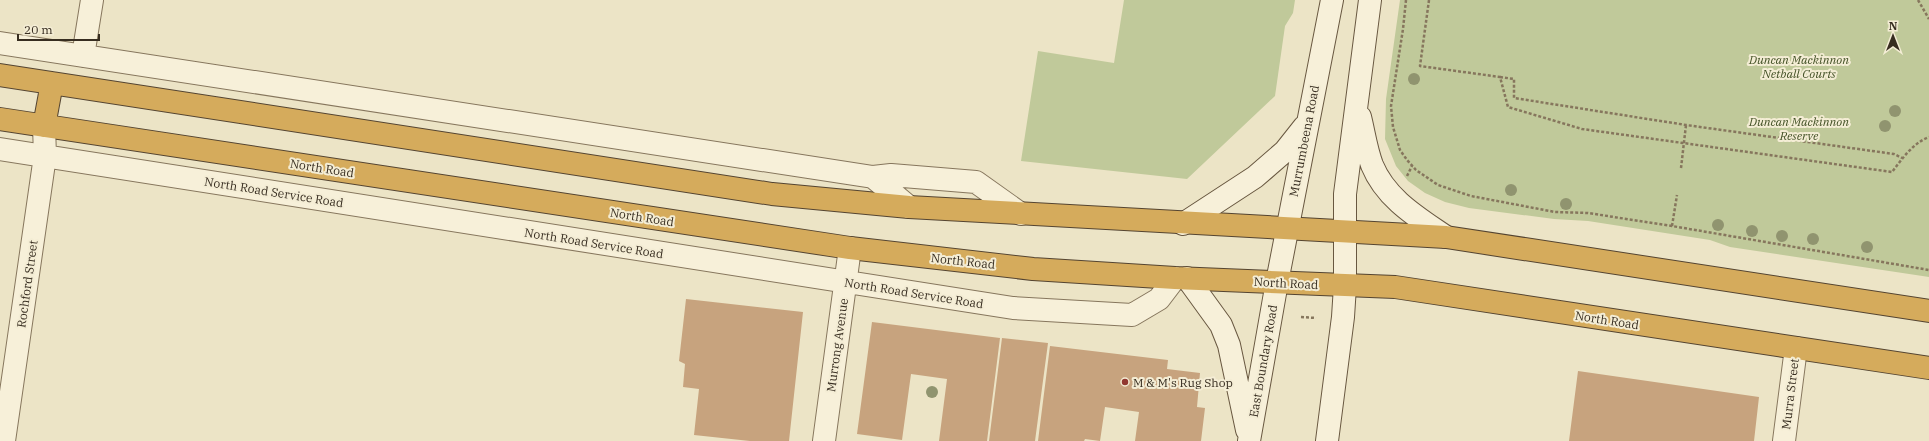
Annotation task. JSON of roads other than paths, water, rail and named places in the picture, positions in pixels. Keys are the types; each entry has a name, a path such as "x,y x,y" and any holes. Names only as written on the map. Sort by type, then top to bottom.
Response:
{"highway":[{"path":"0,75 772,194 909,207 1183,224 1446,237 1929,311"},
{"path":"44,126 52,83"},
{"name":"North Road","path":"0,119 850,248 1033,269 1181,278 1395,287 1929,368"}],"street":[{"path":"84,56 92,0"},
{"name":"Murrumbeena Road","path":"1277,282 1306,125 1332,0"},
{"path":"1327,441 1343,317 1345,286 1345,187 1370,0"},
{"path":"0,43 873,177 891,175 976,182 1021,214"},
{"path":"1357,106 1368,153 1382,184 1407,210 1446,237"},
{"path":"1183,224 1256,177 1285,151 1306,125"},
{"name":"Rochford Street","path":"4,441 45,156 44,126"},
{"name":"North Road Service Road","path":"0,149 1013,308 1132,315 1158,299 1181,278"},
{"path":"873,177 909,207"},
{"name":"Murrong Avenue","path":"824,441 850,248"},
{"path":"1181,278 1221,326 1229,345 1249,441"},
{"name":"East Boundary Road","path":"1249,441 1277,282"},
{"name":"Murra Street","path":"1784,441 1796,348"}],"place":[{"name":"M & M's Rug Shop","path":"1125,382"}],"park label":[{"name":"Duncan Mackinnon Netball Courts","path":"1799,66"},
{"name":"Duncan Mackinnon Reserve","path":"1799,128"}]}
